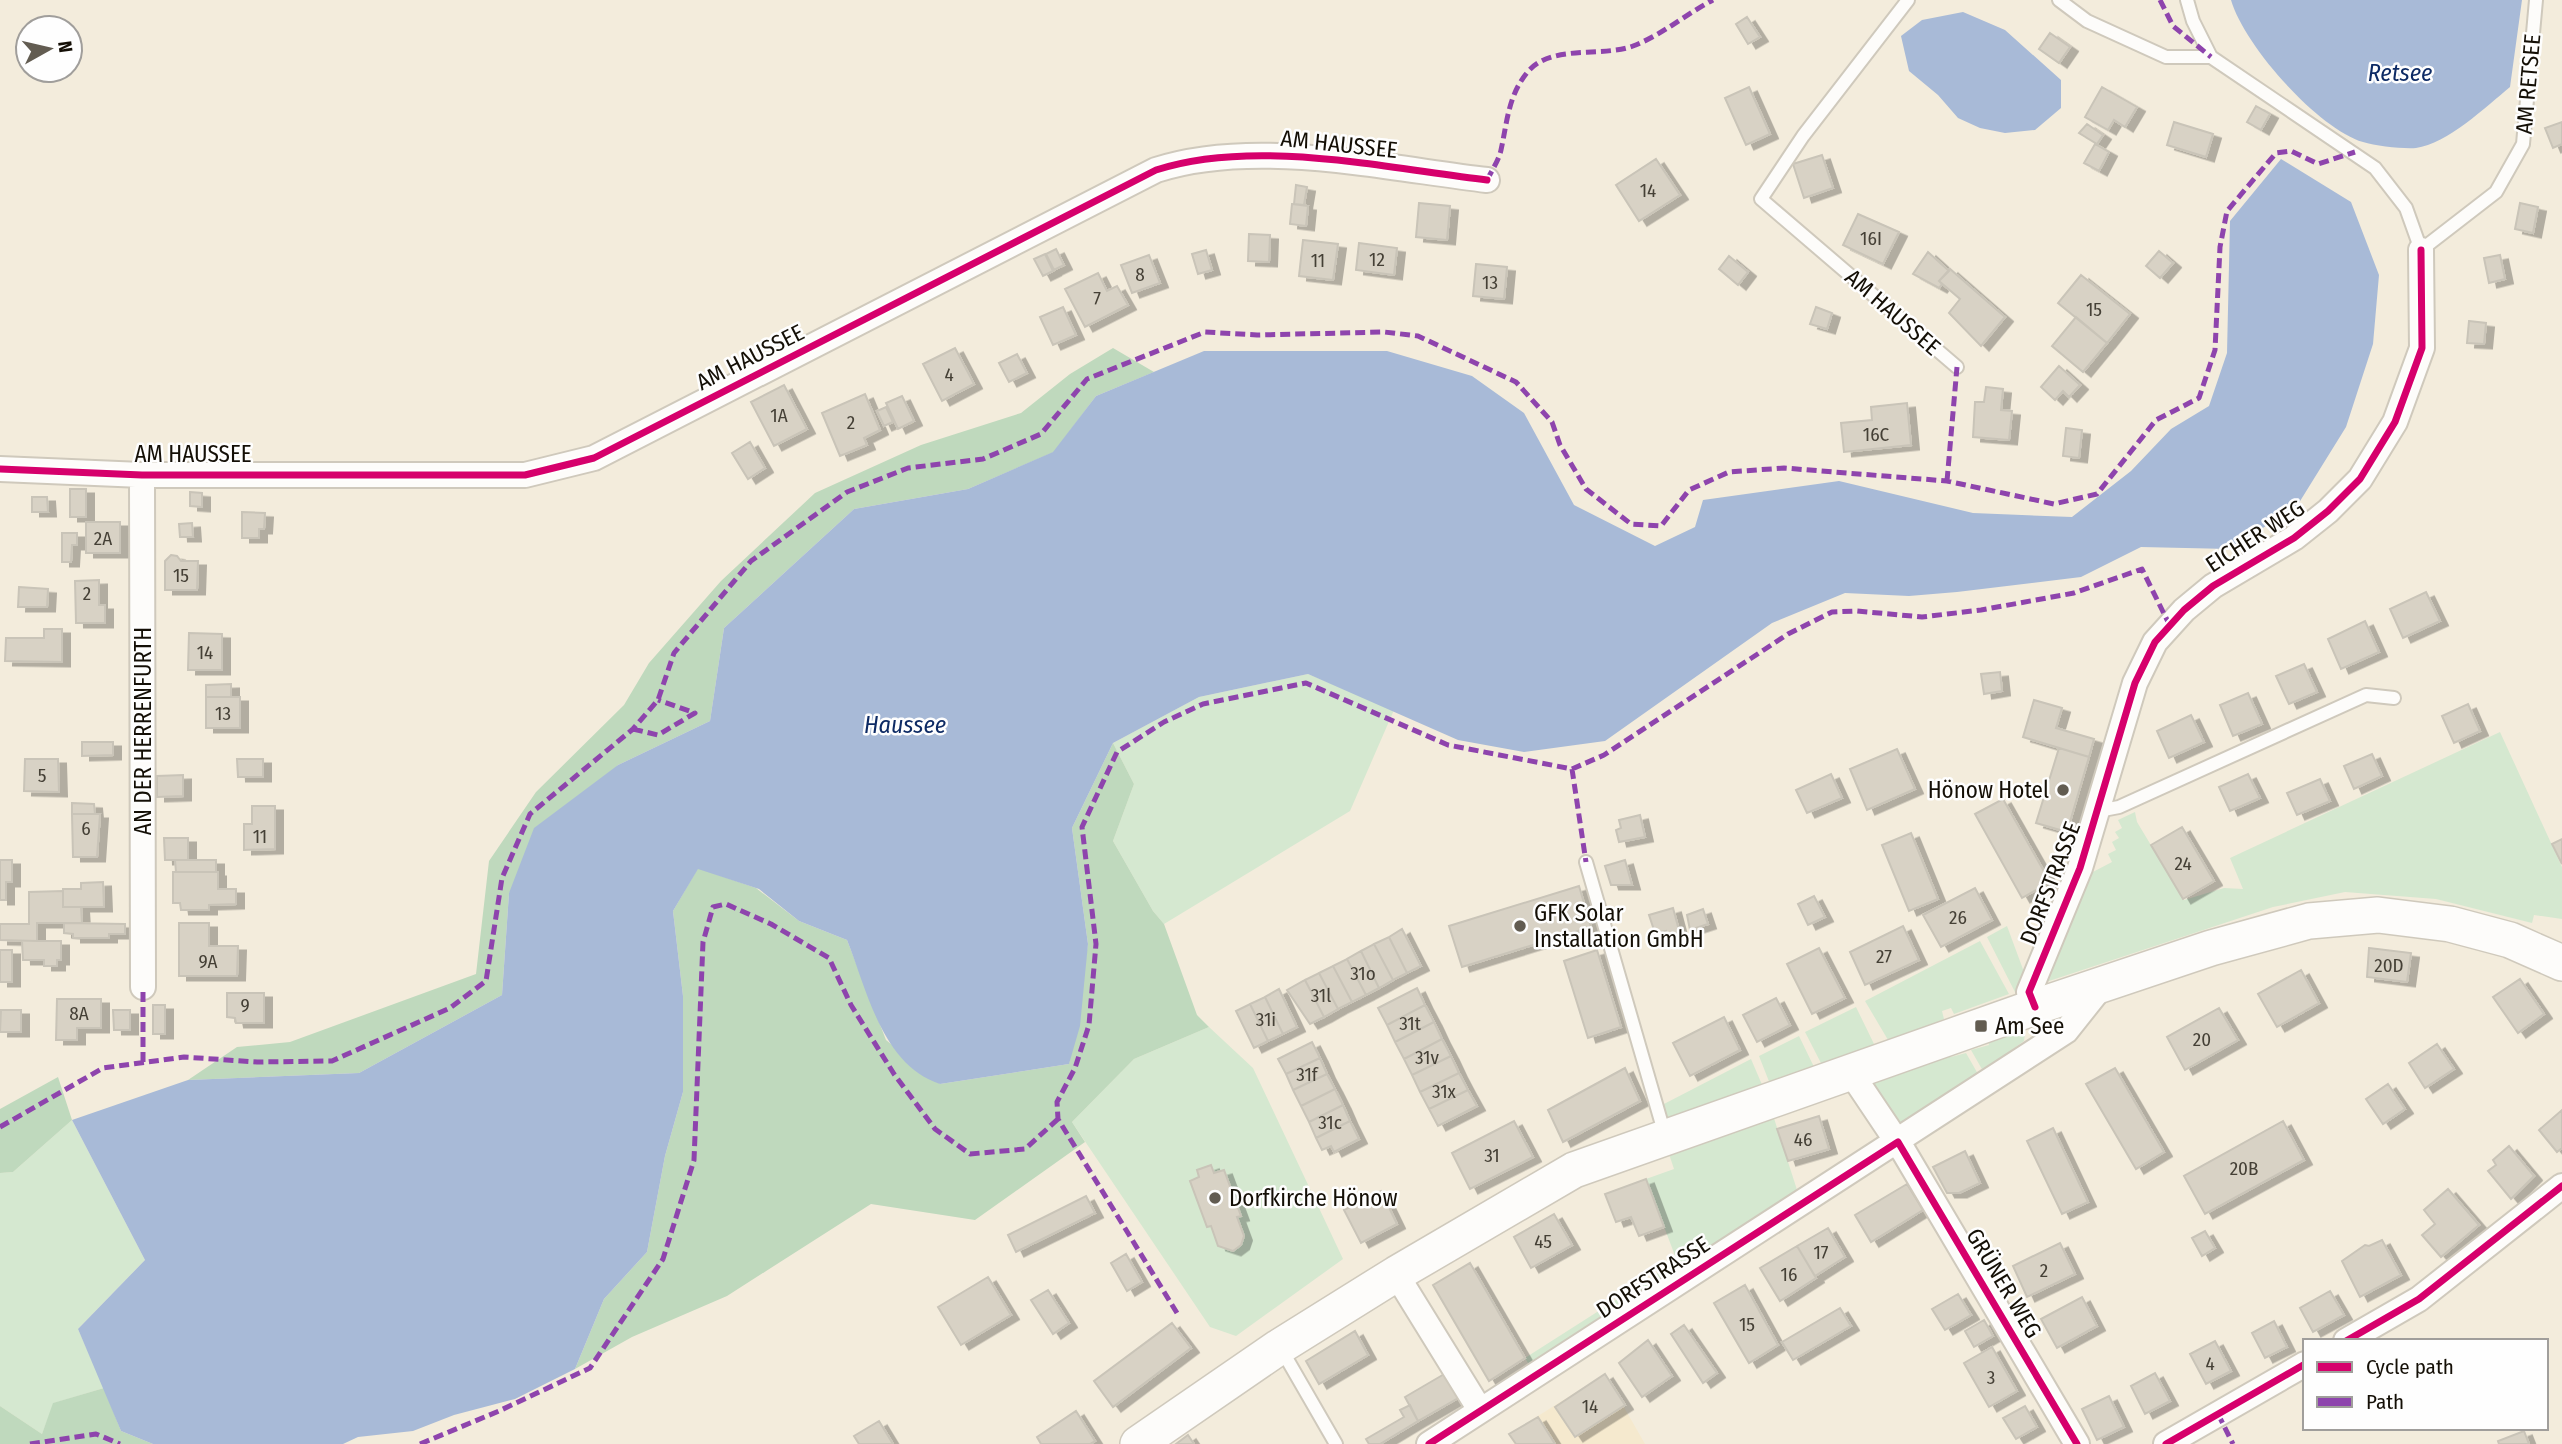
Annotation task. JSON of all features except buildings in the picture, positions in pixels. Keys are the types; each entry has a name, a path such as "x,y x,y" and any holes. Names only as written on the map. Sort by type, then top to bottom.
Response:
{"main road":[{"path":"1138,1444 1279,1347 1396,1274 1574,1170 1665,1135 1851,1073 2035,1007 2211,948 2309,920 2378,915 2462,927 2510,940 2562,963"}],"street":[{"name":"AM HAUSSEE","path":"0,469 142,475 524,475 594,458 1156,170 1175,164 1207,158 1270,156 1487,180"},
{"name":"EICHER WEG","path":"2098,811 2135,683 2155,642 2184,610 2219,582 2294,538 2329,511 2360,479 2378,452 2410,386 2422,348 2421,250"},
{"name":"AN DER HERRENFURTH","path":"142,475 144,987"},
{"name":"DORFSTRASSE","path":"2035,1007 2029,992 2080,868 2098,811"},
{"name":"DORFSTRASSE","path":"1429,1444 2066,1031 2101,987"},
{"name":"GRÜNER WEG","path":"1851,1073 1898,1142 2077,1444"},
{"path":"2349,1339 2419,1299 2562,1186"},
{"path":"1396,1274 1480,1410"},
{"path":"2166,1444 2303,1365"}],"lane":[{"name":"AM HAUSSEE","path":"1908,0 1803,136 1761,199 1957,367"},
{"path":"2059,0 2087,21 2166,58 2211,57"},
{"name":"EICHER WEG","path":"2187,0 2193,21 2211,57 2375,168 2406,208 2421,250"},
{"name":"AM RETSEE","path":"2421,250 2496,192 2523,144 2536,0"},
{"name":"DORFSTRASSE","path":"2098,811 2119,807 2366,695 2394,698"},
{"path":"1586,862 1665,1135"},
{"path":"1279,1347 1336,1444"}],"shaded area":[{"path":"1605,1374 1645,1444 1514,1444 1509,1434"}],"green space":[{"path":"1113,348 1154,372 1096,396 1054,452 968,489 854,509 724,628 710,721 618,765 509,893 502,995 359,1073 188,1080 237,1047 290,1042 476,974 489,861 536,792 624,705 649,663 721,581 815,493 921,445 1021,413 1070,374"},
{"path":"1308,674 1394,710 1350,811 1164,924 1153,911 1113,841 1134,784 1113,743 1199,697"},
{"path":"2500,732 2562,867 2562,919 2534,915 2532,923 2436,899 2345,892 2273,907 2040,984 2089,874 2112,862 2108,854 2116,850 2112,842 2119,838 2115,832 2122,828 2118,820 2135,812 2137,822 2184,900 2224,888 2243,889 2230,858"},
{"path":"1113,743 1134,784 1113,841 1153,911 1164,924 1197,1015 1209,1027 1134,1059 1072,1122 1085,1142 975,1220 871,1204 727,1296 632,1337 575,1369 604,1299 647,1252 665,1156 683,1092 683,996 673,911 698,868 756,888 799,921 847,940 886,1040 940,1084 1069,1064 1088,944 1072,828"},
{"path":"2007,926 2024,972 2019,991 2015,992 1987,937"},
{"path":"1980,941 2009,994 1954,1014 1951,1008 1942,1011 1944,1019 1931,1025 1933,1029 1891,1045 1865,1001"},
{"path":"1856,1007 1875,1046 1823,1067 1805,1032"},
{"path":"1209,1027 1253,1068 1343,1259 1236,1336 1210,1327 1072,1122 1134,1059"},
{"path":"2021,1029 2025,1034 2024,1041 1983,1071 1971,1050 1989,1045 1988,1039"},
{"path":"1799,1036 1815,1069 1770,1084 1759,1056"},
{"path":"1949,1052 1951,1057 1966,1053 1978,1074 1895,1128 1866,1081"},
{"path":"1751,1059 1763,1087 1668,1121 1662,1105"},
{"path":"58,1077 72,1120 13,1172 0,1173 0,1109"},
{"path":"1772,1112 1798,1193 1531,1368 1525,1358 1677,1261 1646,1179 1674,1169 1667,1148"},
{"path":"72,1120 145,1260 78,1329 104,1388 54,1403 42,1434 0,1406 0,1173 13,1172"},
{"path":"104,1388 121,1431 153,1444 0,1444 0,1406 42,1434 53,1403"}],"water":[{"name":"Retsee","path":"2231,0 2522,0 2510,87 2466,123 2428,145 2404,148 2363,142 2325,120 2285,83 2251,39"},
{"path":"1963,12 2005,30 2061,80 2061,108 2035,130 2005,133 1980,128 1958,118 1938,95 1909,71 1901,36 1922,20"},
{"name":"Haussee","path":"2281,159 2351,202 2379,275 2373,344 2346,427 2297,506 2230,549 2141,547 2081,577 1909,596 1845,593 1772,623 1605,741 1524,752 1458,740 1308,674 1199,697 1113,743 1072,828 1088,944 1080,1026 1069,1064 940,1084 920,1074 904,1061 879,1024 847,940 799,921 759,889 698,869 673,911 683,996 683,1092 665,1156 647,1252 604,1299 575,1369 515,1399 454,1415 413,1431 358,1437 343,1444 153,1444 121,1431 78,1329 145,1260 72,1120 188,1080 359,1073 502,995 509,893 534,828 618,765 710,721 724,628 854,509 968,489 1053,452 1096,396 1204,351 1387,351 1472,376 1524,413 1574,505 1655,546 1695,527 1703,500 1839,481 1973,513 2072,517 2131,471 2171,429 2209,406 2227,353 2230,221"}],"marked path":[{"path":"1487,180 1500,154 1515,92 1536,64 1562,55 1633,46 1713,0"},
{"path":"2160,0 2173,26 2211,57"},
{"path":"0,1127 103,1068 184,1057 257,1062 332,1061 450,1008 486,981 502,878 530,814 633,729 658,700 674,653 751,561 847,492 908,468 983,459 1041,434 1087,379 1205,332 1257,335 1384,332 1418,336 1516,382 1552,422 1560,445 1586,489 1631,524 1661,526 1689,490 1729,472 1784,468 1947,481 2054,504 2097,494 2156,420 2199,398 2215,350 2220,247 2227,211 2276,153 2291,151 2318,164 2355,152"},
{"path":"1947,481 1957,367"},
{"path":"1177,1313 1058,1119 1057,1102 1075,1068 1089,1025 1096,944 1082,827 1117,752 1164,722 1203,704 1306,683 1448,745 1572,769 1604,755 1788,634 1832,612 1857,611 1922,617 1981,610 2074,593 2142,569 2170,626"},
{"path":"633,729 658,735 695,713 658,700"},
{"path":"1572,769 1586,862"},
{"path":"420,1444 499,1411 590,1368 663,1259 694,1160 703,942 713,907 726,904 771,924 829,958 851,1005 894,1074 935,1129 970,1154 1025,1149 1058,1119"},
{"path":"143,987 143,1062"},
{"path":"2218,1414 2233,1444"},
{"path":"30,1444 96,1434 120,1444"}],"cycle path":[{"path":"0,469 142,475 525,475 594,458 1156,170 1194,161 1235,156 1277,156 1364,163 1487,180"},
{"path":"2035,1007 2029,992 2080,868 2135,683 2155,642 2184,610 2213,586 2294,538 2328,511 2360,479 2395,422 2422,348 2421,250"},
{"path":"1429,1444 1898,1142 2077,1444"},
{"path":"2349,1339 2419,1299 2562,1186"},
{"path":"2166,1444 2303,1365"}],"place":[{"name":"Hönow Hotel","path":"2063,790"},
{"name":"GFK Solar Installation GmbH","path":"1520,926"},
{"name":"Am See","path":"1981,1026"},
{"name":"Dorfkirche Hönow","path":"1215,1198"}]}
